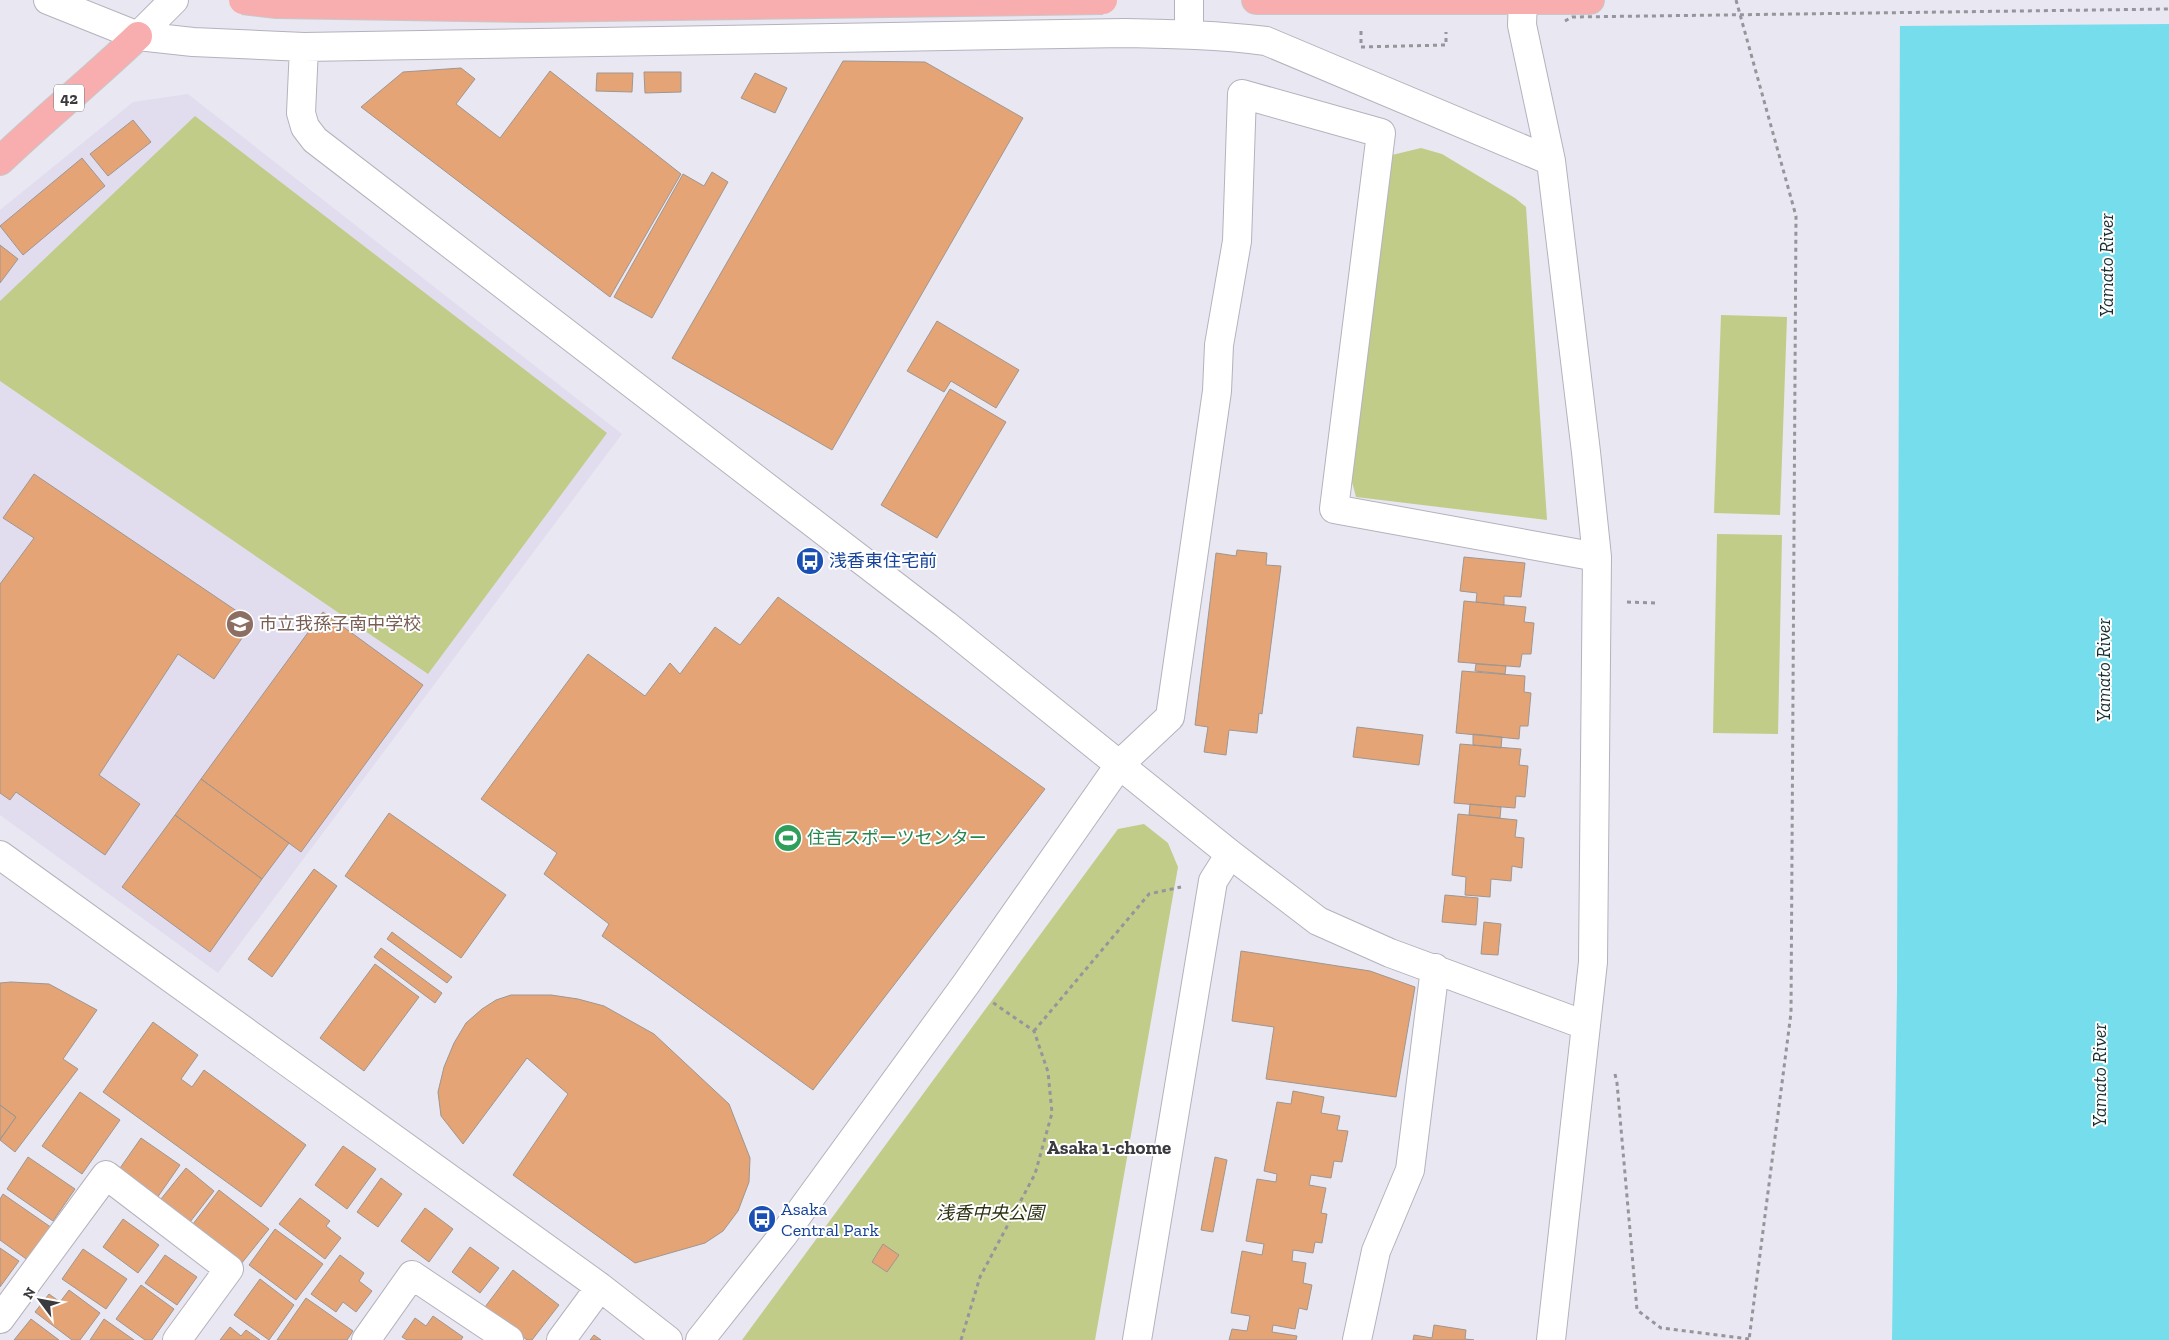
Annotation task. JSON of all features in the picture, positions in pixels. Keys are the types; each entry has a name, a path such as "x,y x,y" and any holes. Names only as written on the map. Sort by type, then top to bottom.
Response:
{"main road":[{"path":"243,0 277,4 529,8 1103,0"},
{"path":"1256,0 1523,1 1565,11 1590,0"},
{"name":"42","path":"0,161 138,36"}],"street":[{"path":"48,0 138,36 193,42 304,47 1125,33 1189,34 1266,41 1551,161"},
{"path":"138,36 174,0"},
{"path":"526,44 552,21 552,0"},
{"path":"1189,0 1189,34"},
{"path":"1523,1 1522,25 1551,161 1586,452 1596,557 1593,962 1551,1340"},
{"path":"304,47 301,112 305,127 315,140 1014,678 1230,854 1318,921 1390,953 1435,968 1585,1025"},
{"path":"700,1340 784,1234 966,984 1120,764 1170,717 1217,390 1218,345 1237,241 1242,94 1381,133 1334,509 1596,557"},
{"path":"1137,1340 1213,880 1230,854"},
{"path":"0,855 600,1287 668,1340"},
{"path":"1357,1340 1376,1251 1410,1170 1435,968"},
{"path":"0,1319 106,1175 229,1269 176,1340"},
{"path":"366,1340 412,1275 509,1340"},
{"path":"561,1340 600,1287"}],"path":[{"path":"1613,1068 1618,1083 1637,1310 1660,1328 1750,1340 1791,1013 1796,216 1736,0"},
{"path":"1565,11 1572,17 2169,9"},
{"path":"1361,26 1361,47 1446,45"},
{"path":"1619,602 1656,602"},
{"path":"1034,1031 1149,894 1213,880"},
{"path":"961,1340 980,1277 1035,1174 1052,1113 1048,1072 1034,1031 966,984"}],"shaded area":[{"name":"市立我孫子南中学校","path":"188,94 622,434 218,973 0,815 0,210 133,102"}],"green space":[{"path":"195,116 607,433 428,674 0,381 0,301"},
{"path":"1421,148 1442,154 1515,198 1526,207 1547,520 1356,497 1352,482 1392,155"},
{"path":"1721,315 1787,317 1780,515 1714,513"},
{"path":"1717,534 1782,535 1778,734 1713,733"},
{"name":"浅香中央公園","path":"1144,824 1168,843 1178,867 1095,1340 742,1340 1118,829"}],"water":[{"name":"Yamato River","path":"1900,0 2169,0 2169,1340 1892,1340 1897,990"}],"pier":[{"path":"1897,0 2169,0 2169,24 1898,26"}],"building":[{"path":"843,61 925,62 1023,118 832,450 672,358"},
{"path":"461,68 475,79 456,104 500,138 550,71 681,174 610,297 361,107 403,72"},
{"path":"644,72 681,72 681,92 645,93"},
{"path":"597,73 633,73 632,92 596,91"},
{"path":"755,73 787,88 775,113 741,98"},
{"path":"133,120 151,142 108,176 90,154"},
{"path":"82,158 105,186 23,255 0,226"},
{"path":"712,172 728,182 652,318 614,297 683,174 704,186"},
{"path":"0,245 18,259 0,283"},
{"path":"937,321 1019,370 996,408 951,381 944,392 907,371"},
{"path":"950,389 1006,422 937,538 881,505"},
{"path":"34,474 253,622 214,679 178,654 99,775 140,804 105,855 16,792 10,800 0,793 0,584 34,538 3,518"},
{"path":"1237,550 1267,553 1266,565 1281,566 1262,714 1259,713 1257,733 1229,730 1226,755 1204,752 1208,727 1195,725 1216,553 1236,556"},
{"path":"1464,557 1525,563 1521,597 1504,596 1504,605 1476,602 1477,593 1460,591"},
{"path":"778,597 1045,789 813,1090 602,936 609,924 544,874 557,853 481,799 588,654 645,696 670,663 680,674 715,627 740,645"},
{"path":"1464,601 1526,607 1524,622 1534,623 1531,654 1522,654 1520,667 1458,662"},
{"path":"323,612 423,685 301,852 201,779"},
{"path":"1476,664 1506,666 1505,674 1475,671"},
{"path":"1462,671 1525,676 1524,692 1531,693 1528,726 1520,726 1519,739 1456,733"},
{"path":"1357,727 1423,735 1419,765 1353,757"},
{"path":"1473,734 1502,737 1501,748 1473,745"},
{"path":"1460,744 1521,749 1519,765 1528,766 1525,797 1516,796 1515,808 1454,803"},
{"path":"201,779 289,843 262,879 175,815"},
{"path":"1470,804 1501,807 1500,818 1469,815"},
{"path":"389,813 506,895 461,958 345,876"},
{"path":"1458,814 1517,820 1515,837 1524,838 1522,868 1512,866 1511,881 1491,879 1490,897 1465,895 1466,877 1452,875"},
{"path":"175,815 262,879 210,952 122,887"},
{"path":"314,869 337,886 272,977 248,959"},
{"path":"1445,895 1478,898 1476,925 1442,922"},
{"path":"1484,922 1501,924 1498,955 1481,954"},
{"path":"392,932 452,977 447,983 387,939"},
{"path":"381,948 442,993 435,1003 374,957"},
{"path":"1241,951 1370,971 1415,987 1396,1097 1266,1079 1274,1027 1232,1021"},
{"path":"375,964 419,997 364,1071 320,1038"},
{"path":"0,983 49,984 97,1010 63,1059 78,1069 15,1152 0,1140 16,1117 0,1105"},
{"path":"511,995 551,995 578,999 604,1006 654,1034 729,1104 750,1158 749,1182 738,1211 723,1231 705,1243 635,1263 513,1175 568,1094 527,1058 463,1144 441,1116 438,1092 444,1067 454,1043 466,1023 496,1000"},
{"path":"153,1022 198,1055 181,1079 192,1087 204,1070 306,1145 261,1207 103,1092"},
{"path":"1293,1091 1324,1097 1321,1113 1340,1116 1337,1130 1348,1131 1342,1162 1334,1161 1331,1178 1311,1175 1309,1185 1326,1188 1321,1213 1327,1214 1322,1243 1315,1242 1313,1253 1293,1250 1292,1261 1306,1263 1303,1283 1312,1285 1307,1310 1299,1308 1295,1329 1273,1325 1272,1332 1297,1336 1296,1340 1229,1340 1232,1329 1247,1331 1250,1316 1231,1313 1242,1251 1262,1255 1264,1244 1246,1241 1257,1179 1276,1182 1277,1174 1264,1171 1277,1102 1291,1104"},
{"path":"80,1092 120,1120 82,1174 42,1146"},
{"path":"0,1105 16,1117 0,1139"},
{"path":"141,1138 180,1165 157,1198 118,1171"},
{"path":"343,1146 376,1169 347,1209 315,1185"},
{"path":"28,1157 75,1189 53,1221 7,1189"},
{"path":"1215,1157 1227,1160 1213,1232 1201,1230"},
{"path":"186,1168 214,1191 190,1222 161,1199"},
{"path":"381,1178 402,1194 378,1227 357,1212"},
{"path":"219,1190 269,1229 241,1264 193,1224"},
{"path":"3,1194 52,1228 29,1261 0,1240 0,1199"},
{"path":"300,1198 330,1221 326,1226 341,1238 325,1259 279,1224"},
{"path":"425,1208 453,1229 429,1262 401,1241"},
{"path":"123,1219 159,1245 138,1273 103,1247"},
{"path":"275,1229 323,1264 296,1300 249,1265"},
{"path":"883,1244 899,1255 887,1272 872,1262"},
{"path":"470,1247 499,1268 480,1293 452,1272"},
{"path":"0,1248 19,1261 0,1287"},
{"path":"83,1249 127,1279 106,1309 62,1279"},
{"path":"165,1255 197,1277 177,1305 145,1283"},
{"path":"340,1255 364,1273 359,1281 372,1291 356,1312 343,1302 336,1312 311,1294"},
{"path":"513,1270 559,1305 532,1340 527,1340 485,1307"},
{"path":"260,1279 294,1305 269,1340 234,1315"},
{"path":"141,1285 174,1309 152,1340 145,1340 116,1319"},
{"path":"69,1290 100,1313 80,1340 72,1340 35,1312 49,1294 60,1302"},
{"path":"306,1298 353,1331 347,1340 277,1340"},
{"path":"433,1316 463,1337 461,1340 407,1340 402,1337 415,1318 426,1326"},
{"path":"31,1319 59,1340 14,1340"},
{"path":"104,1319 134,1340 90,1340"},
{"path":"1434,1325 1466,1330 1465,1339 1474,1340 1413,1340 1414,1335 1432,1338"},
{"path":"230,1327 241,1336 246,1330 260,1340 220,1340"},
{"path":"594,1335 601,1340 590,1340"}],"place":[{"name":"浅香東住宅前","path":"810,561"},
{"name":"市立我孫子南中学校","path":"240,624"},
{"name":"住吉スポーツセンター","path":"788,838"},
{"name":"Asaka Central Park","path":"762,1219"}],"district":[{"name":"Asaka 1-chome","path":"1109,1147"}]}
